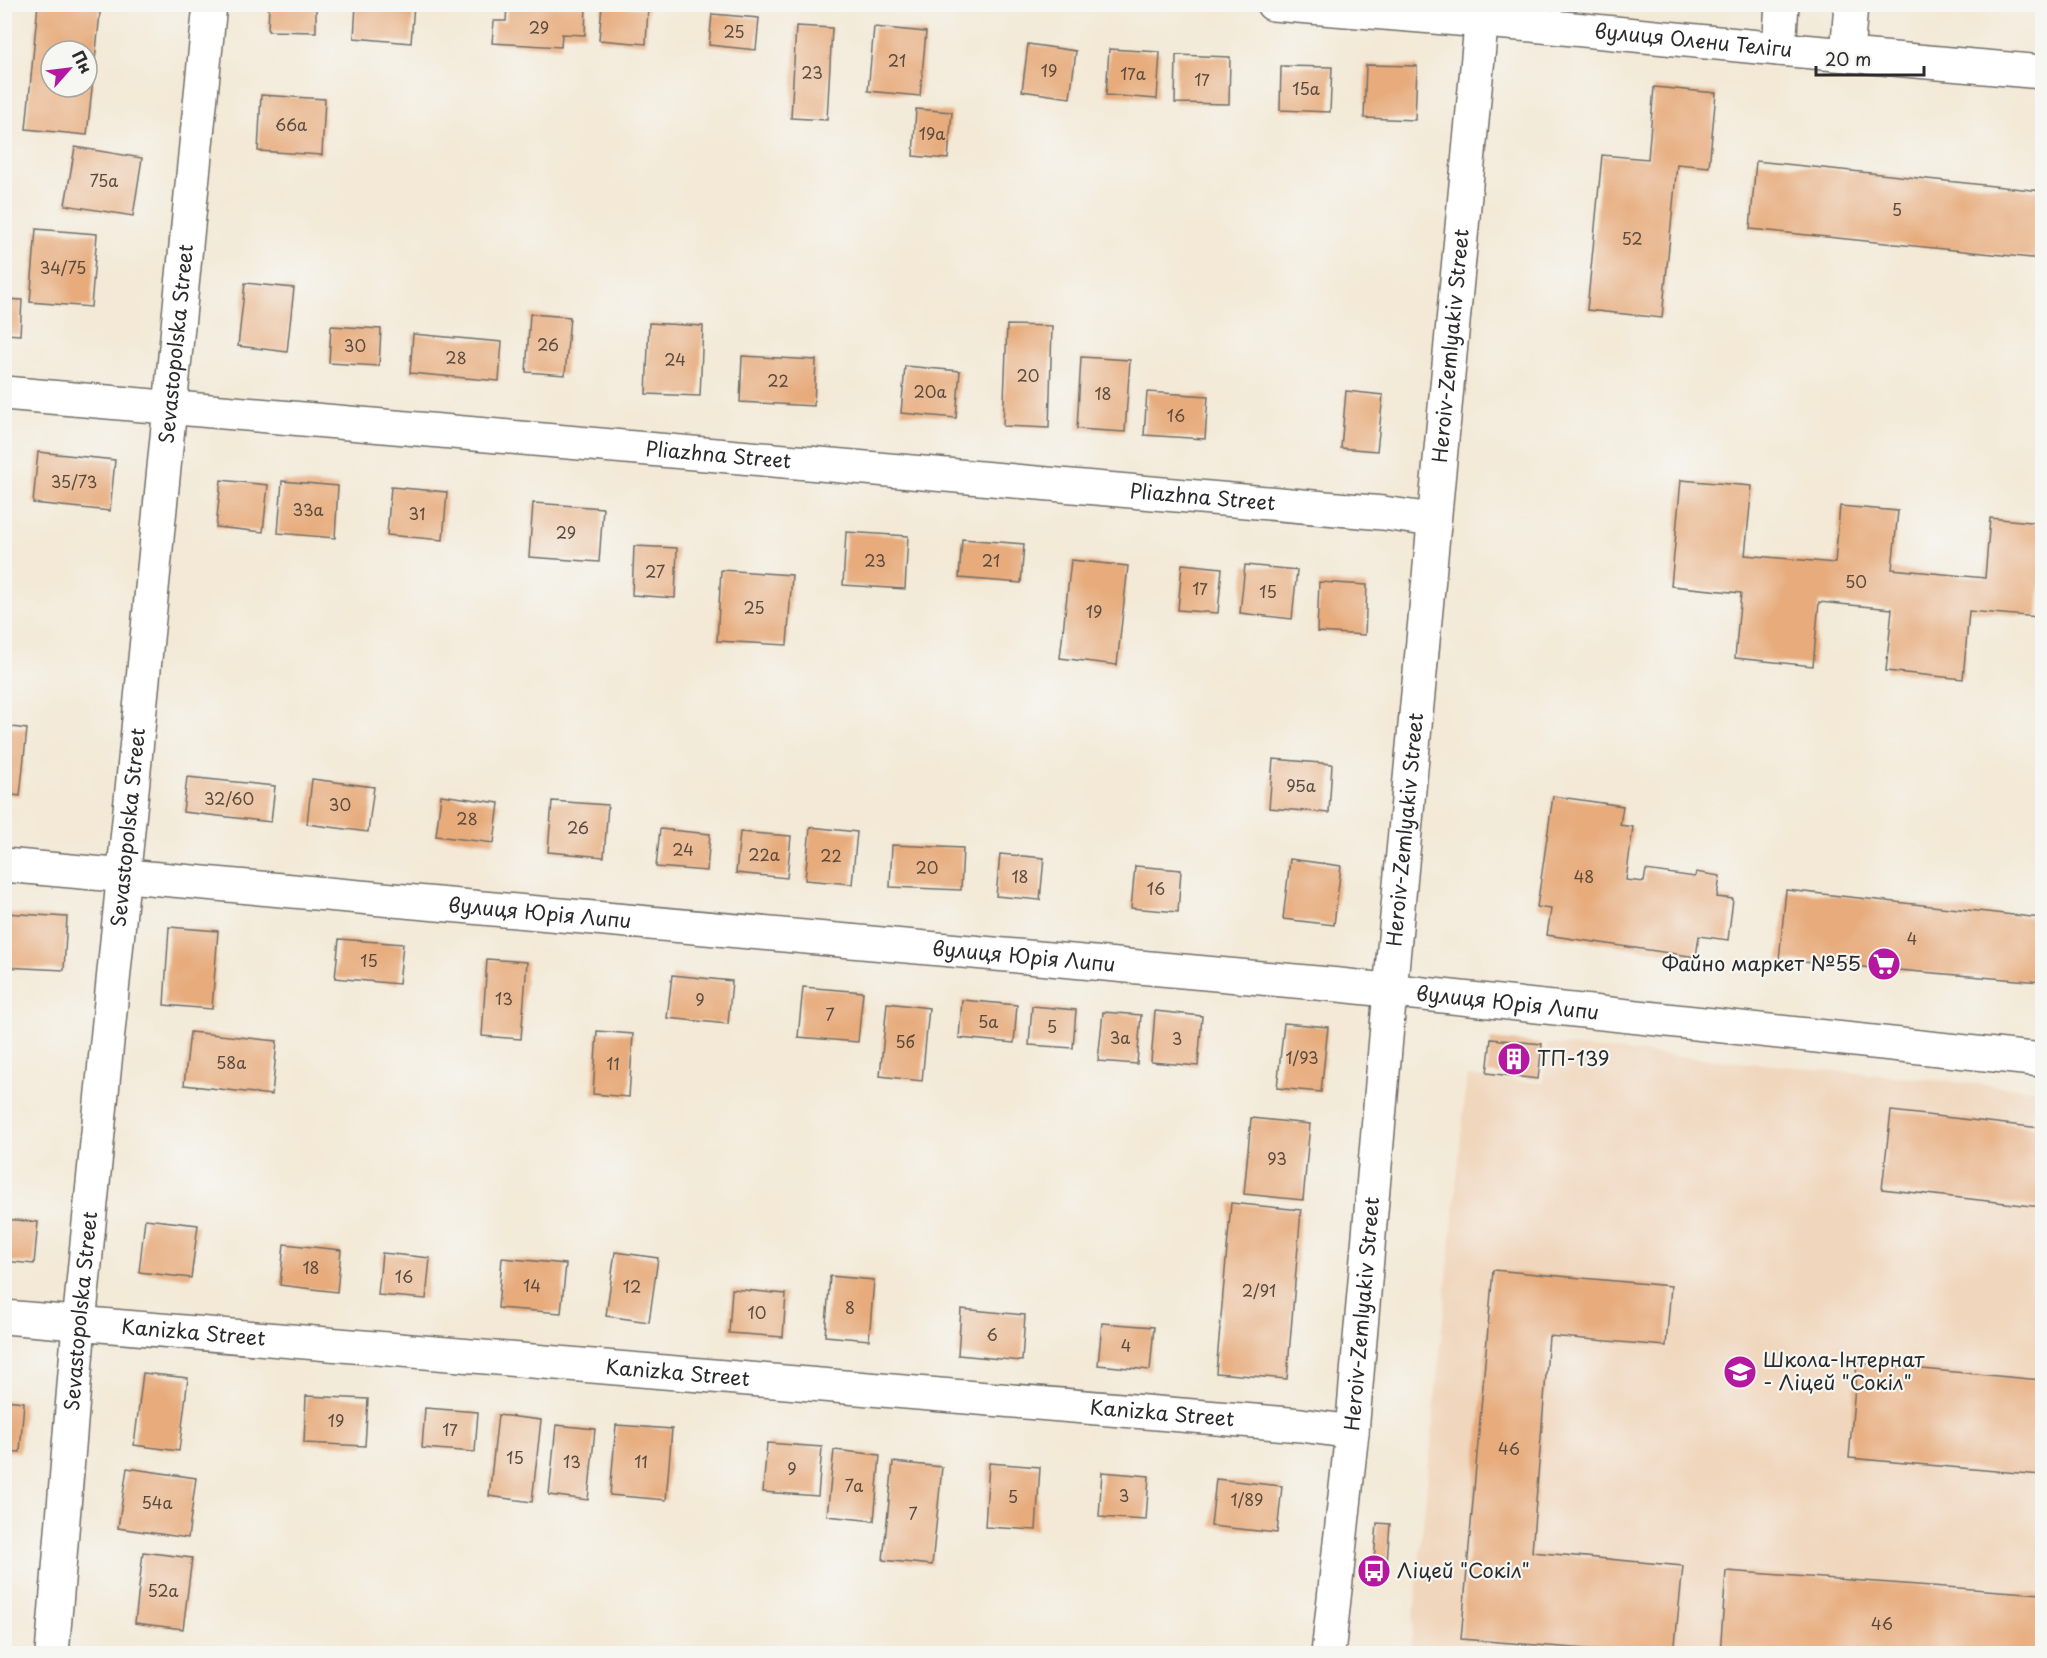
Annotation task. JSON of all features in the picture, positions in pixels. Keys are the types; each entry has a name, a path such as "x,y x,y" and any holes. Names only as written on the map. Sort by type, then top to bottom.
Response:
{"street":[{"name":"Sevastopolska Street","path":"52,1653 79,1324 210,4"},
{"name":"вулиця Олени Теліги","path":"1273,4 1482,14 1532,25 2043,72"},
{"path":"1779,49 1782,4"},
{"path":"1847,55 1851,4"},
{"name":"Heroiv-Zemlyakiv Street","path":"1329,1653 1352,1432 1433,520 1482,14"},
{"name":"Pliazhna Street","path":"4,393 1359,511 1433,520"},
{"name":"вулиця Юрія Липи","path":"4,865 1339,985 2043,1060"},
{"name":"Kanizka Street","path":"4,1317 1277,1423 1352,1432"}],"shaded area":[{"name":"Школа-Інтернат - Ліцей \"Сокіл\"","path":"1547,1044 2042,1090 2042,1653 1410,1654 1467,1076 1543,1083"}],"building":[{"path":"38,4 101,4 97,39 39,39 39,99 91,99 87,135 26,129"},
{"path":"269,4 316,4 316,32 268,31"},
{"path":"356,4 414,4 411,43 354,38"},
{"path":"507,5 586,5 585,35 562,34 561,47 492,43 494,21 506,21"},
{"path":"602,5 648,8 646,44 599,40"},
{"path":"712,14 759,18 756,50 709,45"},
{"path":"796,26 832,28 827,120 791,118"},
{"path":"874,27 926,32 920,96 868,91"},
{"path":"1028,44 1076,51 1070,98 1022,91"},
{"path":"1109,49 1160,52 1157,99 1106,95"},
{"path":"1176,55 1230,57 1229,104 1175,103"},
{"path":"1366,65 1417,66 1415,120 1364,118"},
{"path":"1281,66 1332,67 1330,112 1280,110"},
{"path":"1654,87 1716,93 1709,167 1677,164 1662,318 1587,310 1602,155 1648,159"},
{"path":"261,95 325,99 322,155 258,151"},
{"path":"916,109 952,112 948,159 913,156"},
{"path":"75,147 142,158 133,216 65,205"},
{"path":"1756,161 2042,191 2042,259 1750,229"},
{"path":"36,229 97,234 91,307 30,302"},
{"path":"245,283 294,288 287,352 238,346"},
{"path":"4,299 22,300 20,335 4,334"},
{"path":"530,314 570,317 565,375 526,372"},
{"path":"649,323 703,326 700,396 646,394"},
{"path":"1007,325 1052,326 1049,428 1003,426"},
{"path":"331,326 381,329 379,366 329,363"},
{"path":"413,334 502,342 499,381 410,373"},
{"path":"742,356 816,360 814,406 740,402"},
{"path":"1081,357 1130,360 1125,432 1077,429"},
{"path":"905,366 960,371 956,418 901,413"},
{"path":"1346,391 1383,395 1377,451 1341,448"},
{"path":"1147,392 1208,396 1205,439 1144,435"},
{"path":"38,452 115,460 110,511 33,503"},
{"path":"221,480 268,485 263,532 216,527"},
{"path":"1681,480 1752,486 1745,555 1835,563 1840,506 1898,511 1892,569 1985,578 1990,518 2042,523 2042,566 2038,617 1969,611 1963,679 1886,671 1892,609 1819,602 1813,666 1735,658 1741,593 1671,586"},
{"path":"282,481 338,486 335,538 278,533"},
{"path":"391,487 447,492 443,540 387,535"},
{"path":"533,503 603,508 599,562 529,557"},
{"path":"846,532 908,536 905,589 843,585"},
{"path":"962,539 1024,544 1021,583 959,578"},
{"path":"634,546 677,548 675,598 632,595"},
{"path":"1071,560 1128,566 1117,665 1060,658"},
{"path":"1182,564 1222,568 1218,613 1178,610"},
{"path":"1245,565 1297,570 1292,619 1240,613"},
{"path":"721,570 792,575 787,645 717,641"},
{"path":"1319,582 1367,585 1365,635 1317,632"},
{"path":"4,726 27,729 20,796 4,794"},
{"path":"1273,759 1332,764 1329,813 1269,808"},
{"path":"187,777 275,786 271,822 183,812"},
{"path":"312,779 374,787 368,832 307,824"},
{"path":"441,795 499,803 494,843 436,836"},
{"path":"1553,796 1623,806 1620,825 1633,827 1626,880 1644,882 1646,870 1695,877 1696,872 1720,876 1717,897 1733,899 1728,940 1699,936 1696,957 1547,935 1551,909 1537,907"},
{"path":"552,801 608,805 604,857 548,852"},
{"path":"810,827 857,832 852,884 805,880"},
{"path":"660,829 710,834 707,871 656,867"},
{"path":"740,832 791,836 787,878 736,873"},
{"path":"892,845 963,848 961,890 890,887"},
{"path":"1000,854 1044,858 1040,900 996,896"},
{"path":"1290,859 1341,866 1334,925 1283,919"},
{"path":"1135,866 1181,870 1178,912 1131,908"},
{"path":"1786,890 2042,918 2042,982 1779,960"},
{"path":"5,913 67,917 64,970 4,967"},
{"path":"169,927 218,931 212,1009 164,1005"},
{"path":"339,939 403,944 399,984 335,978"},
{"path":"487,959 527,962 521,1039 482,1036"},
{"path":"672,975 732,981 728,1024 667,1018"},
{"path":"803,987 863,992 858,1042 798,1037"},
{"path":"962,1000 1017,1005 1014,1043 959,1038"},
{"path":"887,1003 929,1008 922,1081 880,1076"},
{"path":"1032,1006 1076,1010 1073,1048 1029,1045"},
{"path":"1155,1011 1202,1016 1198,1066 1151,1062"},
{"path":"1103,1012 1141,1015 1137,1064 1098,1061"},
{"path":"1284,1023 1328,1027 1321,1092 1277,1088"},
{"path":"597,1031 633,1034 629,1097 593,1094"},
{"path":"190,1032 277,1041 272,1095 184,1085"},
{"name":"ТП-139","path":"1491,1039 1542,1044 1538,1079 1487,1073"},
{"path":"1891,1111 2042,1128 2042,1207 1882,1189"},
{"path":"1251,1118 1310,1124 1303,1200 1244,1194"},
{"path":"1231,1203 1301,1210 1287,1379 1216,1373"},
{"path":"4,1219 38,1222 34,1264 4,1261"},
{"path":"145,1219 198,1225 191,1278 139,1272"},
{"path":"284,1244 341,1250 337,1292 280,1285"},
{"path":"615,1252 658,1258 649,1322 606,1316"},
{"path":"382,1253 430,1258 426,1299 378,1295"},
{"path":"502,1258 566,1264 561,1313 498,1308"},
{"path":"1493,1270 1671,1286 1666,1346 1549,1336 1532,1552 1683,1566 1674,1654 1461,1639"},
{"path":"830,1276 874,1280 869,1340 825,1336"},
{"path":"732,1289 786,1294 783,1337 729,1333"},
{"path":"961,1309 1025,1315 1022,1361 958,1355"},
{"path":"1102,1323 1154,1327 1150,1370 1098,1365"},
{"path":"1857,1363 2042,1380 2042,1475 1849,1458"},
{"path":"143,1373 188,1378 179,1451 134,1445"},
{"path":"306,1396 368,1399 365,1446 304,1443"},
{"path":"4,1400 24,1402 20,1452 4,1451"},
{"path":"425,1408 478,1412 475,1452 422,1448"},
{"path":"498,1415 541,1420 532,1502 489,1496"},
{"path":"556,1425 595,1429 588,1500 549,1495"},
{"path":"616,1425 672,1429 666,1500 610,1495"},
{"path":"767,1443 822,1447 818,1496 763,1492"},
{"path":"834,1450 880,1455 874,1521 827,1516"},
{"path":"893,1462 942,1467 932,1565 883,1560"},
{"path":"989,1463 1040,1467 1036,1530 985,1527"},
{"path":"127,1468 196,1478 188,1538 118,1528"},
{"path":"1102,1472 1149,1476 1146,1520 1099,1517"},
{"path":"1216,1479 1282,1486 1277,1533 1211,1526"},
{"path":"1377,1523 1390,1524 1387,1562 1374,1561"},
{"path":"143,1552 192,1558 183,1629 135,1623"},
{"path":"1726,1571 2042,1594 2042,1654 1720,1654"},
{"path":"1208,1647 1262,1652 1262,1654 1208,1654"}],"place":[{"name":"Файно маркет №55","path":"1884,964"},
{"name":"ТП-139","path":"1514,1059"},
{"name":"Школа-Інтернат - Ліцей \"Сокіл\"","path":"1740,1372"},
{"name":"Ліцей \"Сокіл\"","path":"1374,1571"}]}
